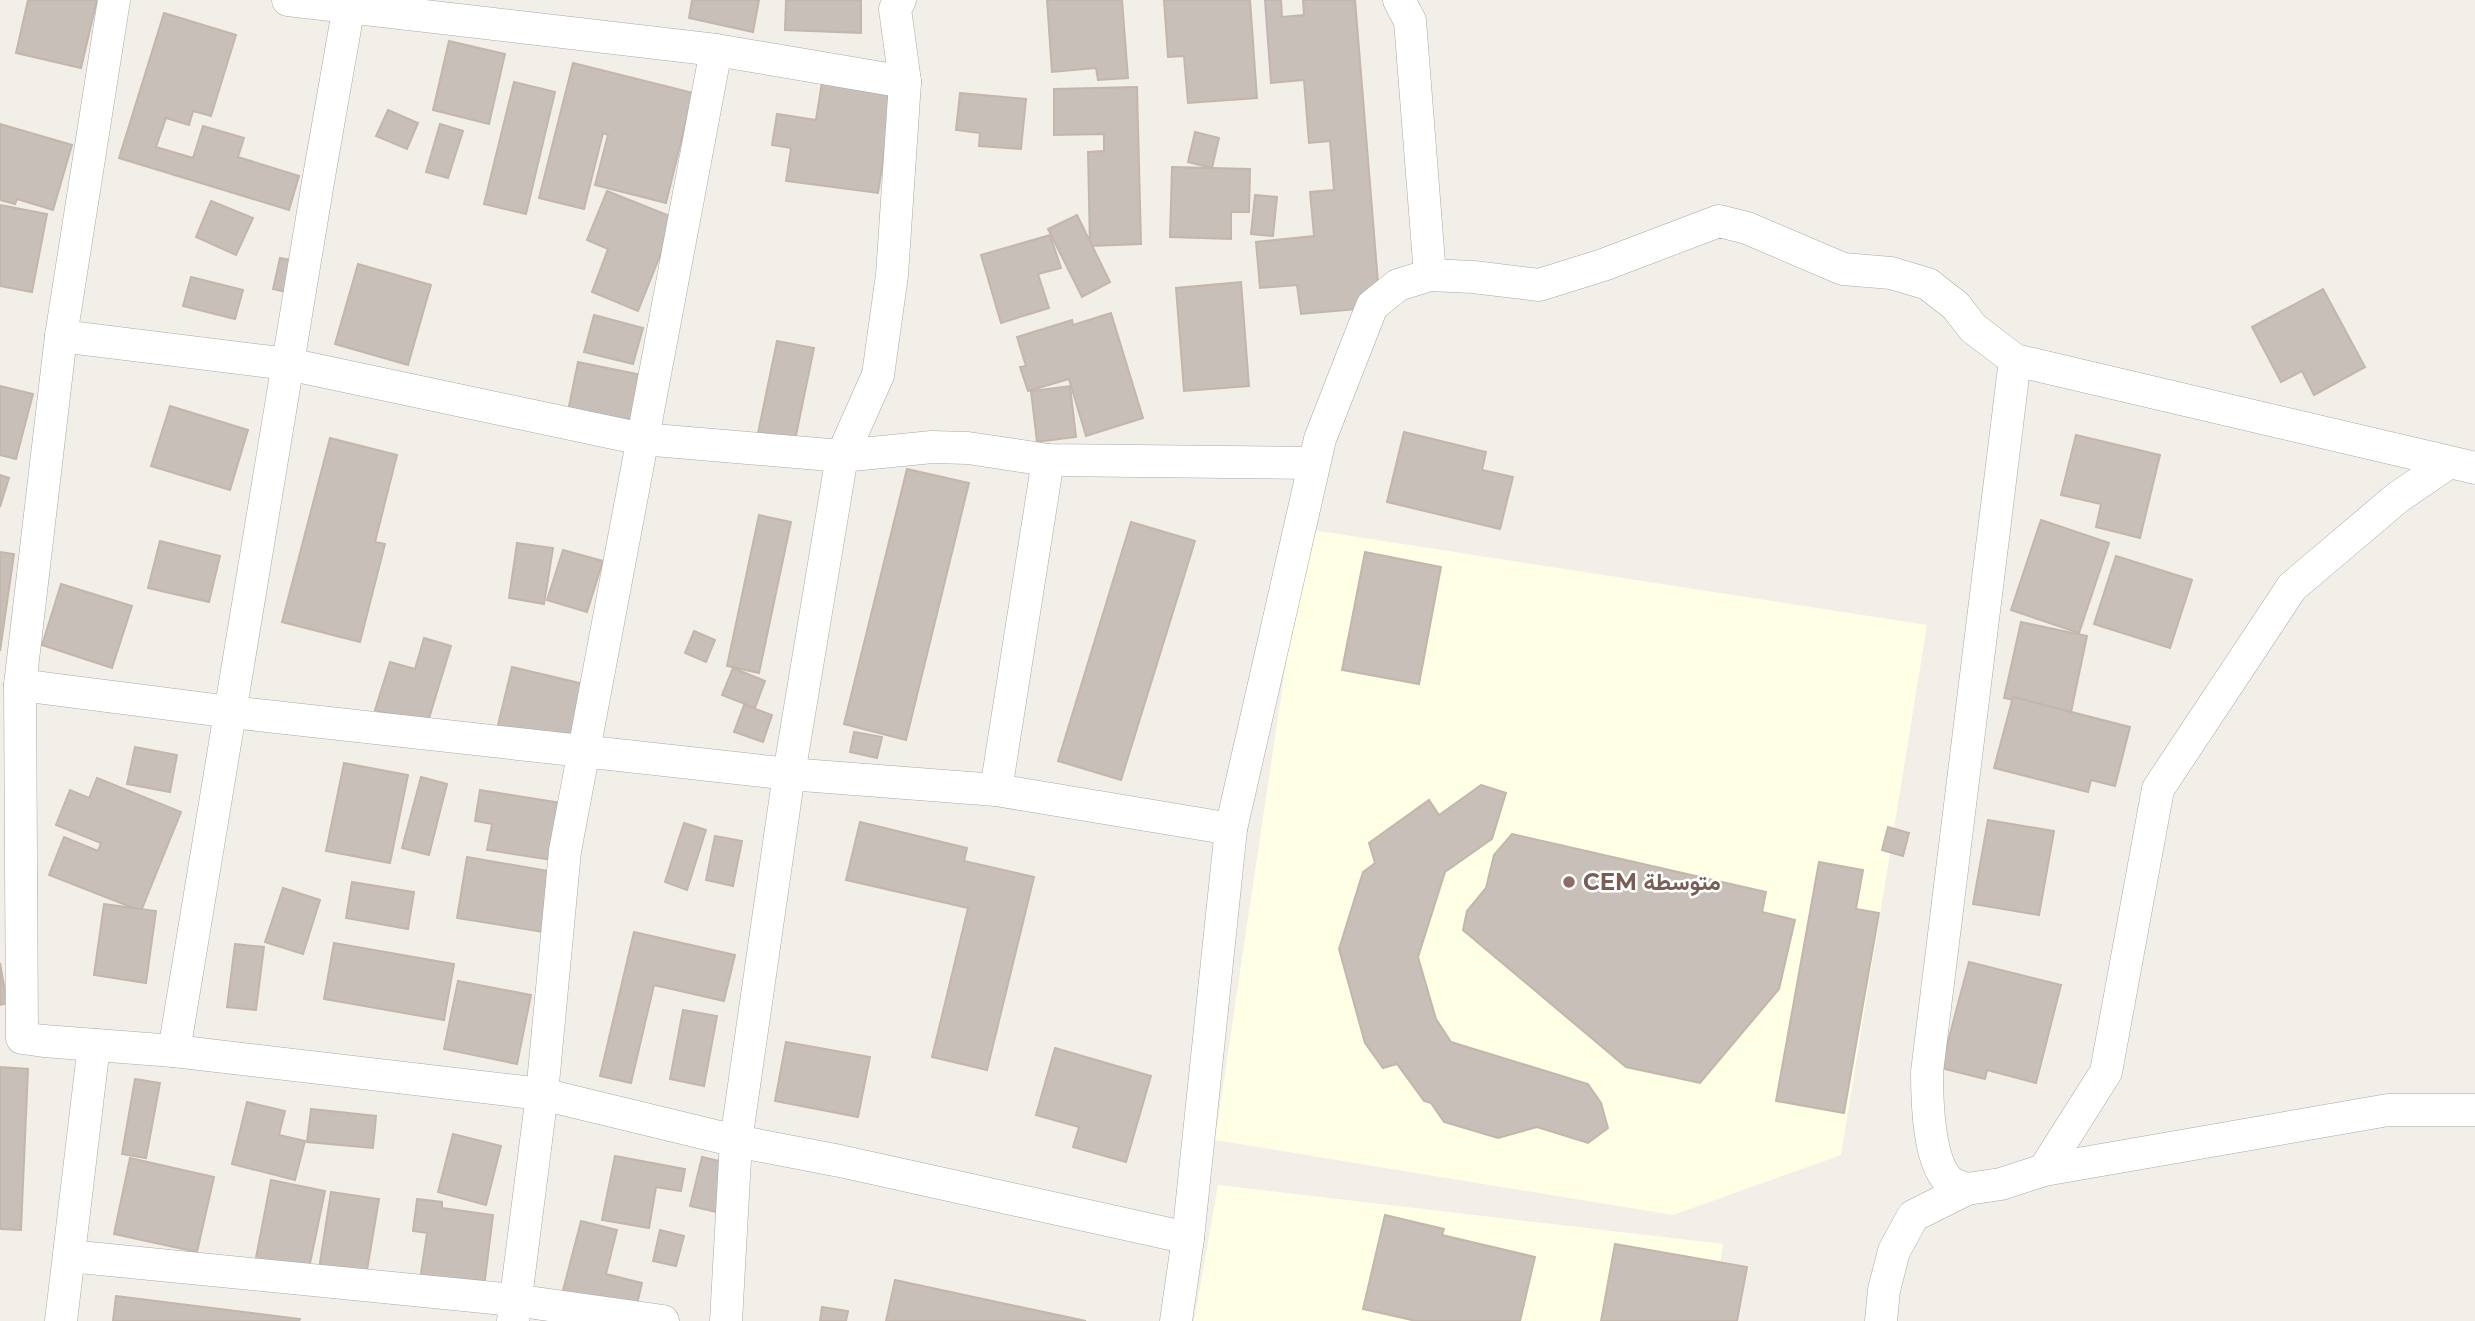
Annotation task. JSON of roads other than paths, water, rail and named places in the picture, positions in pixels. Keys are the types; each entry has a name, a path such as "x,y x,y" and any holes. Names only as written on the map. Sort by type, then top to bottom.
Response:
{"street":[{"path":"114,0 61,336 20,685 11,1038 174,1051 542,1094 736,1141 840,1161 1188,1238"},
{"path":"288,0 350,4 716,50 905,82"},
{"path":"726,1321 736,1141 789,774 842,456 878,374 892,275 905,82 895,9 900,0"},
{"path":"1399,0 1410,21 1430,275"},
{"path":"174,1051 350,4"},
{"path":"513,1310 542,1094 565,851 716,50"},
{"path":"1175,1321 1188,1238 1231,829 1320,439 1372,306 1398,285 1430,275 1539,285 1602,265 1719,221 1747,228 1843,269 1891,273 1928,284 1956,306 1973,328 2015,360 2461,465"},
{"path":"61,336 288,363 642,439 842,456 932,447 968,448 1048,460 1314,463"},
{"path":"1967,1189 1950,1182 1938,1163 1927,1119 1927,1072 2015,360"},
{"path":"996,790 1048,460"},
{"path":"2044,1170 2106,1072 2158,789 2292,587 2398,498 2461,465"},
{"path":"20,685 231,712 789,774 996,790 1231,829"},
{"path":"61,1321 94,1045"},
{"path":"1881,1321 1884,1290 1894,1251 1913,1216 1967,1189 2001,1184 2044,1170 2388,1110 2475,1110"},
{"path":"69,1256 513,1310 663,1321"}],"place":[{"name":"CEM متوسطة","path":"1569,882"}]}
